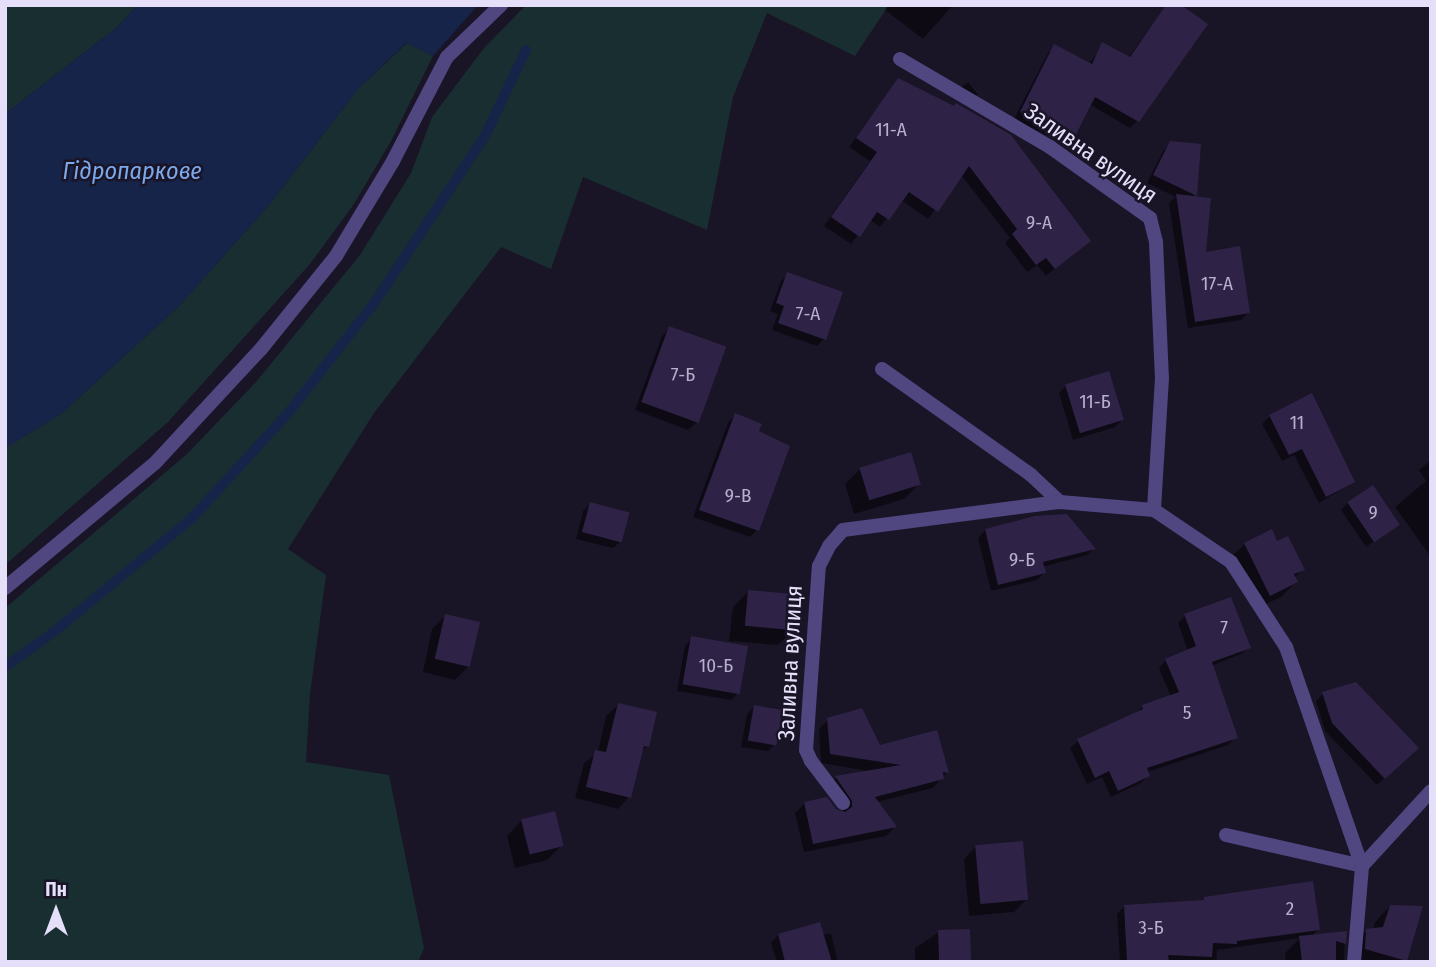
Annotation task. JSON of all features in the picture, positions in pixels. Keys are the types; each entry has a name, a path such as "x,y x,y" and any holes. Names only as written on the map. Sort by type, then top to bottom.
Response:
{"street":[{"path":"5,588 155,463 261,349 336,256 393,161 447,57 501,5"},
{"name":"Заливна вулиця","path":"900,59 1050,147 1150,218 1156,242 1162,378 1154,510"},
{"path":"882,369 1031,475 1060,502"},
{"name":"Заливна вулиця","path":"843,803 811,761 806,750 819,566 829,546 844,530 1060,502 1154,510 1231,562 1286,647 1362,866 1354,962"},
{"path":"1226,835 1362,866 1431,791"}],"green space":[{"path":"5,5 138,5 116,28 5,114"},
{"path":"526,5 889,5 855,56 767,13 733,97 707,230 583,177 551,269 501,247 374,413 288,549 326,575 310,694 306,762 389,775 424,948 418,962 5,962 5,608 186,455 256,382 360,255 411,173 432,117 484,48"},
{"path":"407,43 433,56 390,143 354,204 310,264 168,422 5,565 5,448 61,414 179,306 269,205 358,89"}],"water":[{"name":"Гідропаркове","path":"138,5 478,5 433,56 406,43 358,89 269,205 179,306 61,414 5,448 5,114 116,28"}],"building":[{"path":"1166,5 1181,5 1208,24 1139,122 1095,97 1074,138 1020,112 1054,44 1092,64 1102,42 1130,57"},
{"path":"898,78 954,106 956,103 1011,135 1091,241 1055,269 1046,258 1036,265 1012,234 1017,229 969,166 938,212 909,192 889,220 877,212 860,237 831,217 877,152 856,138"},
{"path":"1170,141 1201,144 1197,196 1153,175"},
{"path":"1176,194 1211,198 1206,252 1240,246 1250,313 1195,322"},
{"path":"787,272 843,292 826,340 778,323 784,306 776,303"},
{"path":"669,326 726,347 699,423 641,402"},
{"path":"1109,371 1124,420 1080,433 1065,384"},
{"path":"1312,393 1355,482 1326,497 1302,449 1289,455 1269,415"},
{"path":"735,413 762,424 759,431 790,446 759,531 699,510"},
{"path":"911,452 921,485 869,500 859,468"},
{"path":"1373,485 1400,525 1374,542 1347,502"},
{"path":"590,502 630,513 622,543 582,532"},
{"path":"1067,514 1096,549 1043,562 1046,573 998,585 985,529 1035,516"},
{"path":"1272,529 1277,541 1288,536 1305,570 1294,574 1298,582 1270,596 1244,543"},
{"path":"748,590 800,595 797,630 745,626"},
{"path":"1231,597 1251,648 1212,662 1238,738 1147,768 1150,776 1118,791 1109,771 1095,778 1077,739 1143,709 1142,705 1179,692 1165,659 1196,646 1184,614"},
{"path":"445,614 480,622 470,667 435,659"},
{"path":"691,636 748,646 740,694 682,684"},
{"path":"1356,682 1419,748 1385,779 1332,723 1322,692"},
{"path":"618,703 657,712 649,747 644,746 631,798 586,787 595,750 606,752"},
{"path":"754,705 783,710 776,745 748,740"},
{"path":"862,708 880,745 937,730 949,773 943,772 944,779 875,797 897,827 813,844 804,802 827,797 836,809 845,812 852,807 852,801 835,776 901,765 830,754 827,718"},
{"path":"555,811 564,846 530,854 521,819"},
{"path":"1023,841 1028,900 980,904 975,845"},
{"path":"1313,881 1320,930 1237,941 1237,944 1213,943 1212,957 1168,955 1169,962 1127,962 1124,905 1204,900 1204,897"},
{"path":"1390,905 1423,906 1407,961 1365,949 1366,929 1383,927"},
{"path":"820,922 832,962 785,962 778,934"},
{"path":"970,929 971,962 939,962 938,930"},
{"path":"1347,931 1346,944 1336,941 1336,962 1302,962 1299,936"}],"waterway":[{"path":"5,667 55,631 192,518 289,412 375,302 485,136 526,50"}]}
